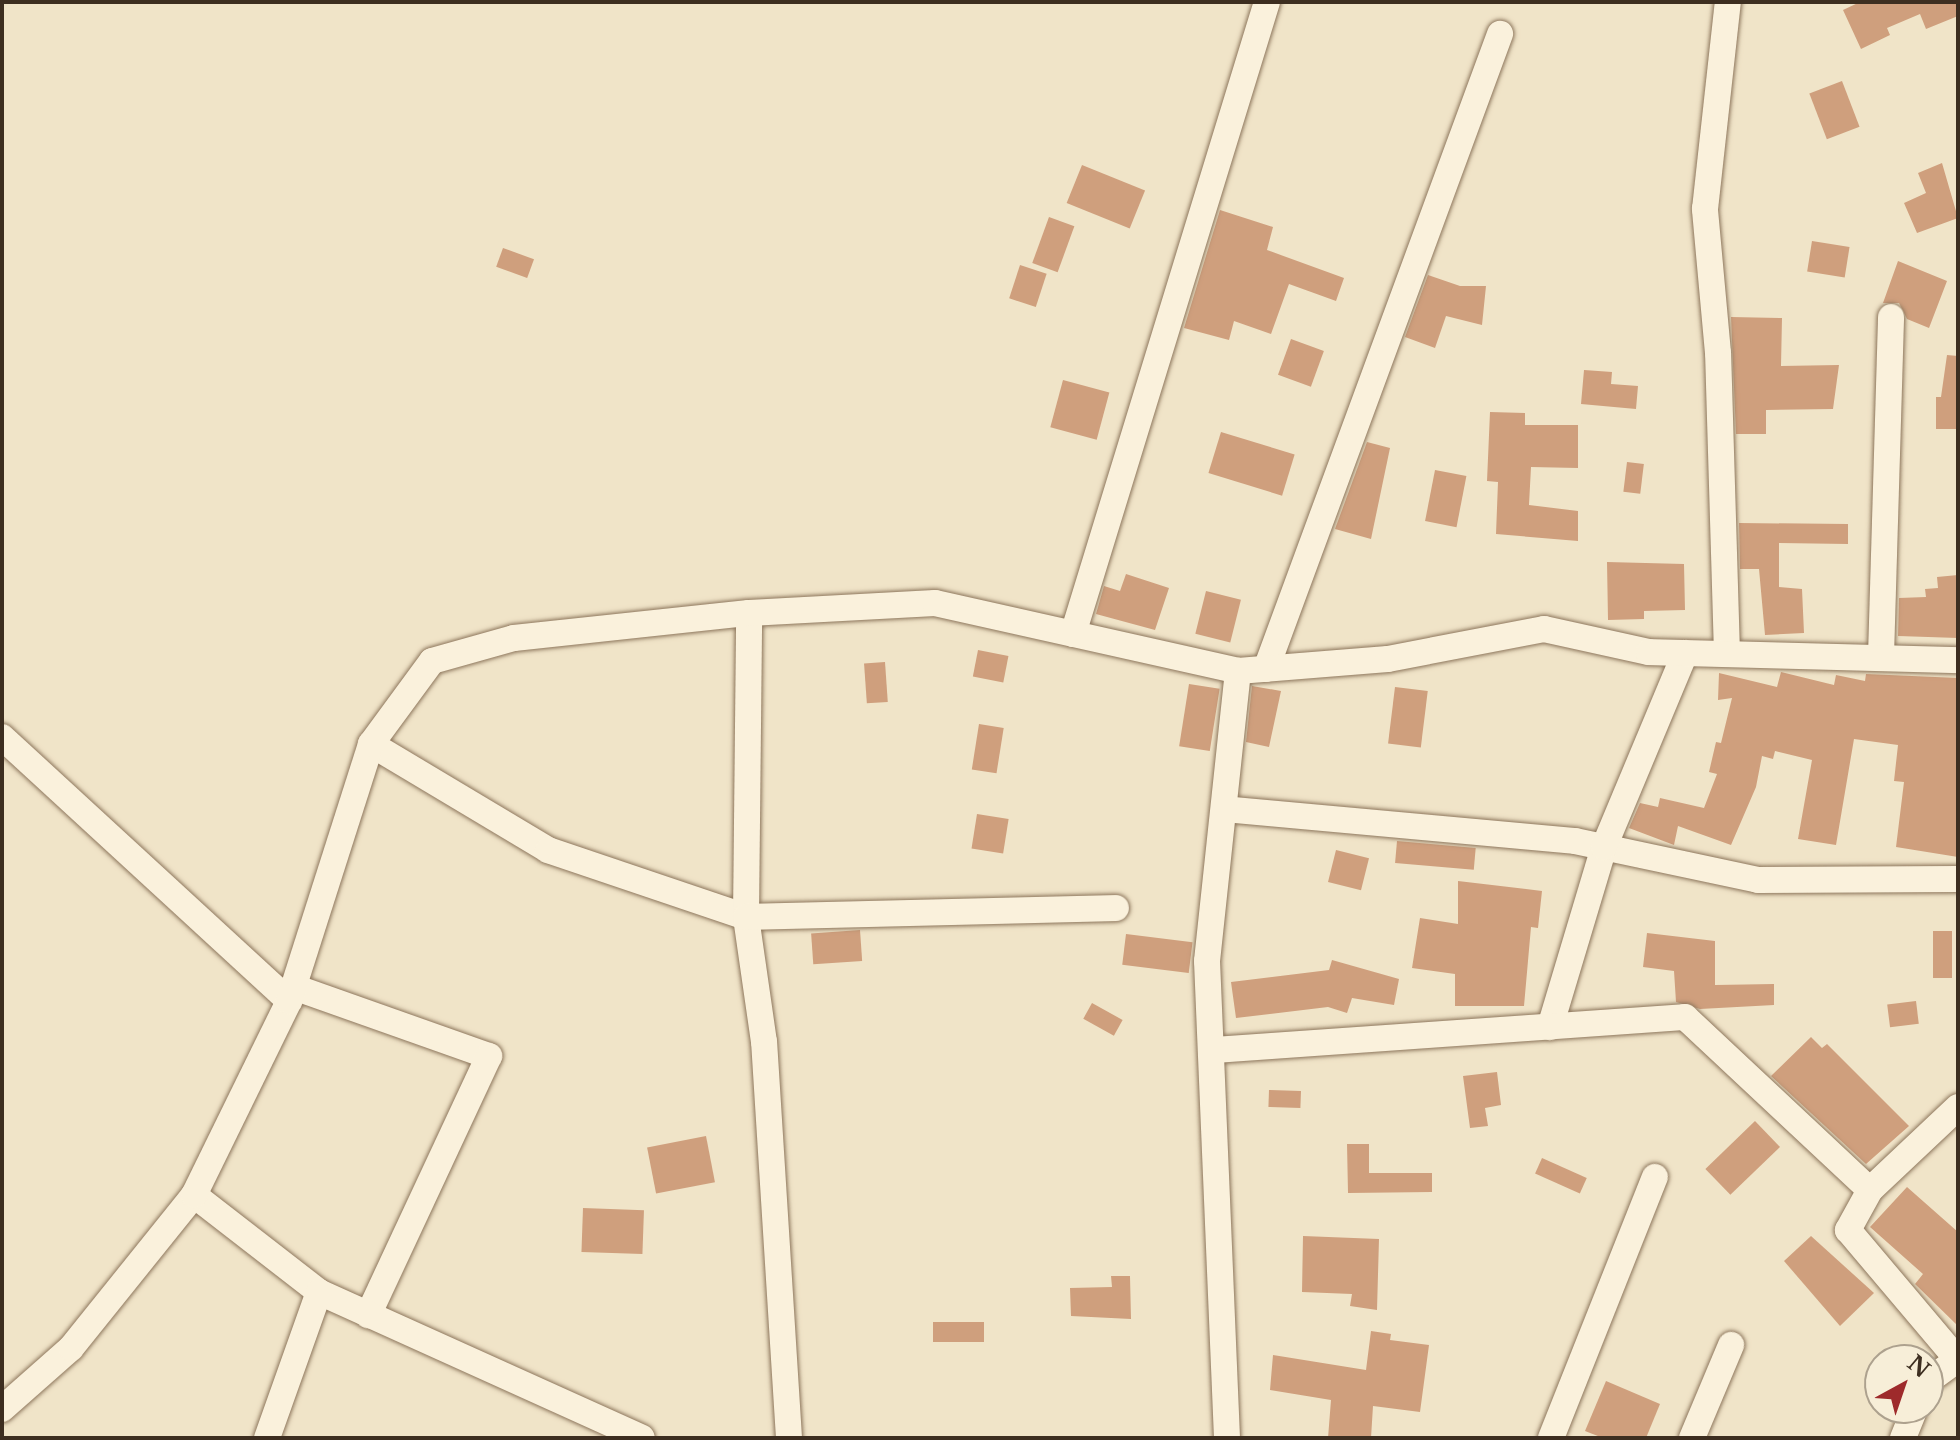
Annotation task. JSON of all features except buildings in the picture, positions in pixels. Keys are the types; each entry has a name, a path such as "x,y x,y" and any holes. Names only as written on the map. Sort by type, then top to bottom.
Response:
{"street":[{"path":"1073,634 1267,2"},
{"path":"1727,654 1718,353 1705,209 1728,2"},
{"path":"1266,669 1500,34"},
{"path":"1881,656 1891,317"},
{"path":"2,1409 71,1348 194,1195 291,994 371,744 432,661 514,638 749,613 935,603 1238,671 1388,659 1544,629 1649,652 1958,660"},
{"path":"749,613 746,917 764,1042 789,1438"},
{"path":"1550,1027 1604,847 1685,653"},
{"path":"1227,1438 1207,961 1238,671"},
{"path":"2,737 291,994 489,1056 368,1315"},
{"path":"371,744 548,850 746,917 1116,908"},
{"path":"1224,809 1438,826 1604,847 1758,880 1958,879"},
{"path":"1213,1050 1685,1017 1870,1190"},
{"path":"1958,1107 1870,1190 1848,1230 1958,1359"},
{"path":"1551,1438 1655,1177"},
{"path":"194,1195 319,1292 642,1438"},
{"path":"267,1438 319,1292"},
{"path":"1692,1438 1731,1345"}]}
